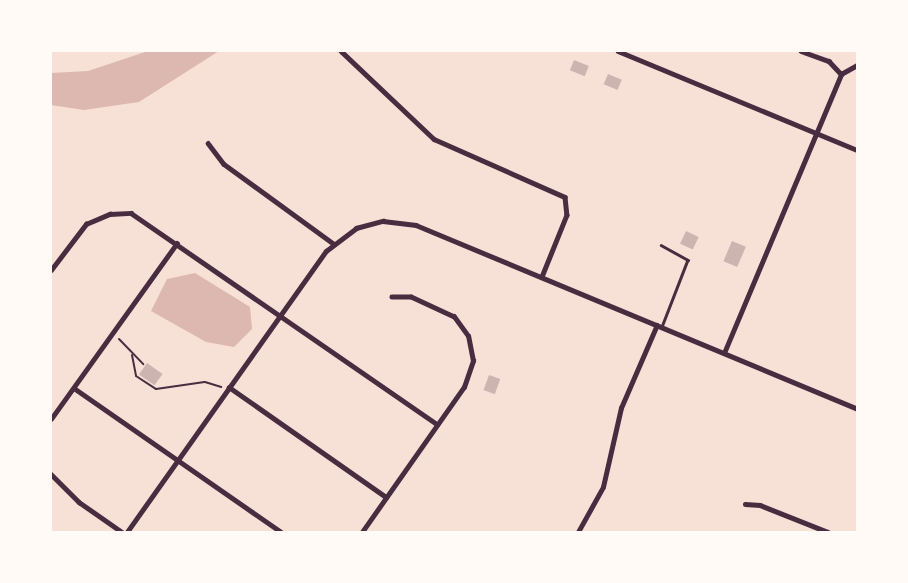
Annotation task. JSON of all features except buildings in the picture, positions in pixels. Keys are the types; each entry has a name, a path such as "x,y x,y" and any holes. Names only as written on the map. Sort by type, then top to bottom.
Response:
{"street":[{"path":"341,51 434,139 565,197 567,215 541,277"},
{"path":"618,51 857,150"},
{"path":"801,51 829,61 841,74"},
{"path":"724,353 814,132 841,74 856,68"},
{"path":"208,143 224,164 334,244"},
{"path":"51,270 86,224 110,214 131,213 437,424"},
{"path":"51,474 79,502 125,532 334,244 356,228 398,221 541,277 857,409"},
{"path":"51,419 177,243"},
{"path":"362,532 470,375 473,348 462,326 444,310 411,297 392,297"},
{"path":"578,532 603,487 621,408 659,326"},
{"path":"229,387 386,497"},
{"path":"74,388 281,532"},
{"path":"745,504 760,505 828,532"}],"lane":[{"path":"659,326 688,260 661,244"}],"path":[{"path":"119,339 143,364"},
{"path":"132,355 136,376 156,389 205,382 221,387"}],"shaded area":[{"path":"148,51 219,51 139,102 84,110 51,105 51,73 88,71"},
{"path":"195,273 250,307 252,329 234,347 206,342 151,311 167,279"}]}
